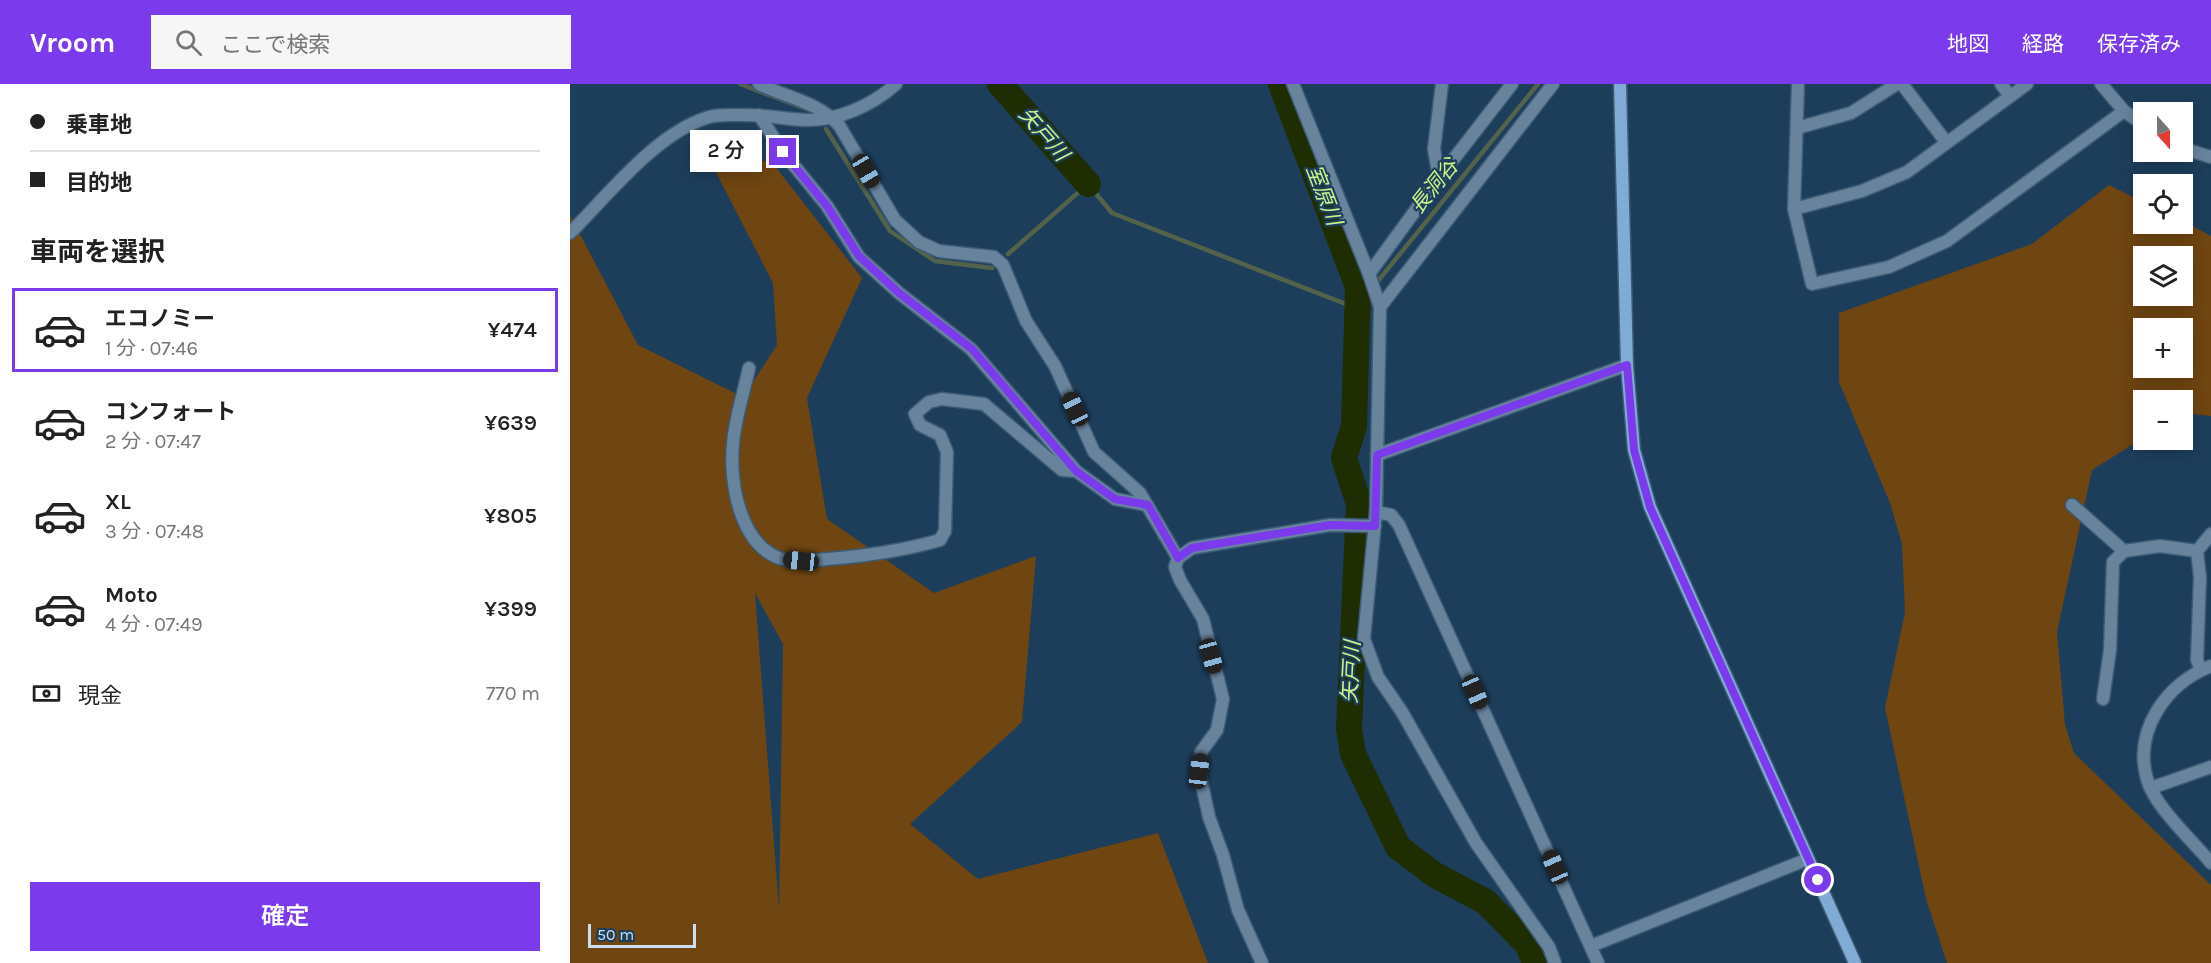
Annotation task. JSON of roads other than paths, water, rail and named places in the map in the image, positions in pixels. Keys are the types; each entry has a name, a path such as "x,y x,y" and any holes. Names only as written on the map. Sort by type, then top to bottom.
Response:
{"street":[{"path":"759,84 814,104 831,116 839,125 895,220 919,242 939,250 994,257 1003,265 1026,321 1055,366 1094,452 1140,493 1178,558"},
{"path":"570,233 656,145 680,128 711,116 759,115 806,120 831,116 858,110 896,84"},
{"path":"1293,84 1378,302 1376,512 1364,639 1378,677 1402,712 1476,843 1549,947 1555,963"},
{"path":"1438,178 1434,149 1442,84"},
{"path":"1369,274 1438,178 1512,84"},
{"path":"1378,302 1552,84"},
{"path":"1620,84 1627,365 1634,450 1650,507 1856,963"},
{"path":"1798,84 1794,209 1812,284 1889,267 1947,241 2124,111"},
{"path":"1797,128 1851,113 1897,84"},
{"path":"1902,84 1946,142"},
{"path":"2001,84 2010,96"},
{"path":"1794,209 1828,202 1882,184 1907,172 2027,84"},
{"path":"2101,84 2124,111 2133,117"},
{"path":"759,115 783,152 827,206 859,256 899,293 972,349 1076,471 1115,499 1148,505"},
{"path":"2193,151 2211,157"},
{"path":"1377,455 1627,365"},
{"path":"749,368 732,444 733,491 748,528 759,543 784,560 801,561 868,556 898,552 940,540 945,531 947,452 945,441 940,435 920,425 915,414 929,402 942,399 984,404 1051,463 1062,470 1076,471"},
{"path":"2072,505 2124,551"},
{"path":"1376,512 1391,515 1399,525 1599,963"},
{"path":"1262,963 1239,910 1209,817 1201,782 1199,771 1201,752 1217,730 1223,699 1203,619 1175,567 1178,558 1192,548 1330,525 1375,526"},
{"path":"2197,551 2211,534"},
{"path":"2103,699 2110,650 2113,562 2124,551 2160,546 2197,551"},
{"path":"2197,551 2205,575 2197,660 2206,668 2165,697 2146,735 2144,756 2147,779 2151,788 2210,861"},
{"path":"2151,788 2211,766"},
{"path":"1591,946 1808,859"}],"waterway":[{"path":"740,84 806,109"},
{"name":"矢戸川","path":"1000,84 1088,184"},
{"name":"矢戸川","path":"1281,84 1358,287 1354,426 1344,458 1359,504 1349,729 1353,754 1398,847 1435,875 1486,902 1528,945 1535,963"},
{"name":"長洞谷","path":"1008,254 1088,184 1112,213 1356,308 1538,84"},
{"path":"826,129 890,231 935,261 992,268"}],"water label":[{"name":"室原川","path":"1324,195"}]}
